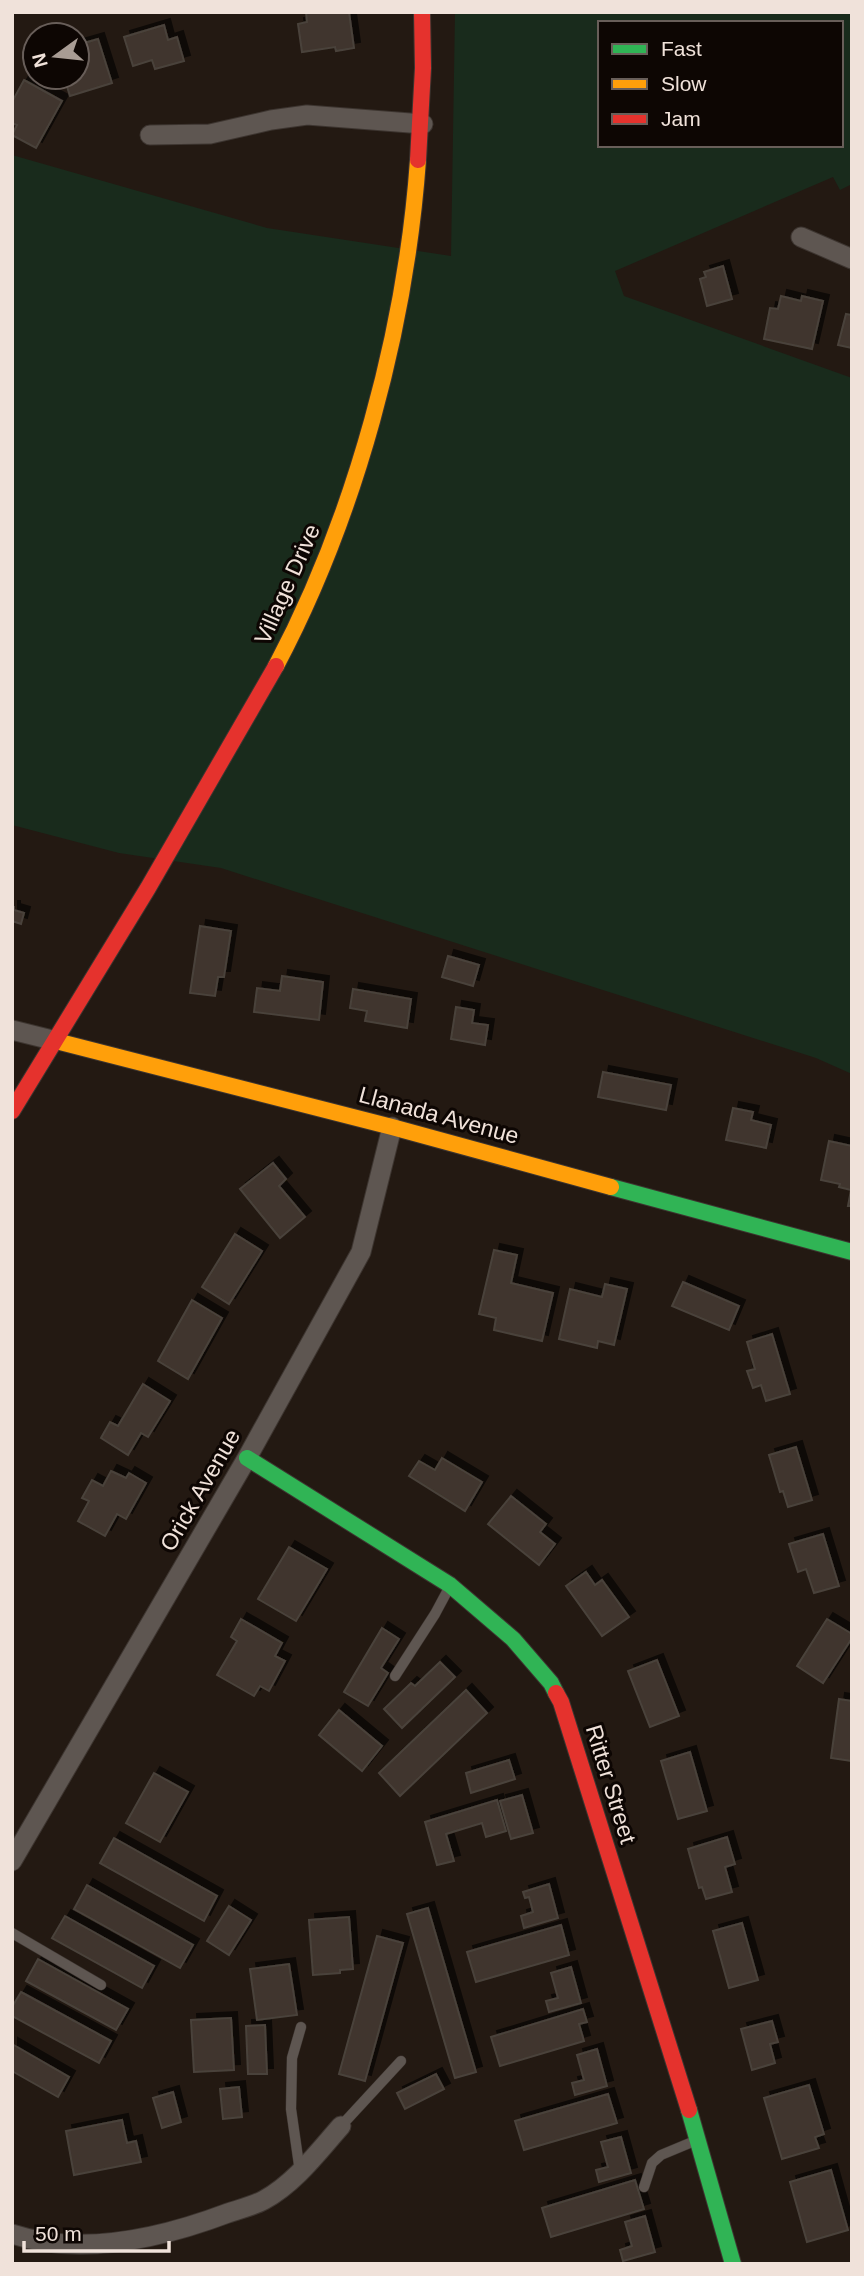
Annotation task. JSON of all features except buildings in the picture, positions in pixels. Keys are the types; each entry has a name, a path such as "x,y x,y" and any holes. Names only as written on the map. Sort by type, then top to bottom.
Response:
{"street":[{"name":"Village Drive","path":"12,1111 153,881 268,682 324,562 352,483 377,399 398,312 414,223 423,124 422,12"},
{"path":"150,135 210,134 271,120 307,116 423,124"},
{"path":"801,237 852,260"},
{"name":"Llanada Avenue","path":"12,1030 392,1127 852,1252"},
{"name":"Orick Avenue","path":"12,1861 247,1458 361,1252 392,1127"},
{"name":"Ritter Street","path":"247,1458 450,1586 513,1639 551,1683 561,1702 698,2140 733,2264"},
{"path":"12,2234 60,2243 110,2244 202,2223 264,2200 300,2172 341,2126"}],"lane":[{"path":"396,1676 450,1586"},
{"path":"12,1933 101,1985"},
{"path":"300,2172 291,2109 292,2058 301,2027"},
{"path":"341,2126 401,2061"},
{"path":"644,2187 652,2163 661,2155 698,2140"}],"green space":[{"path":"455,12 852,12 852,184 840,190 833,177 615,271 624,296 852,378 852,1074 816,1058 221,868 119,853 12,825 12,155 267,228 451,256"}],"traffic: fast":[{"path":"611,1187 852,1252"},
{"path":"247,1458 450,1585 513,1639 551,1683 556,1693"},
{"path":"689,2110 733,2264"}],"traffic: slow":[{"path":"276,666 330,548 372,420 402,289 418,160"},
{"path":"56,1041 392,1127 611,1187"}],"traffic: jam":[{"path":"418,160 423,68 422,12"},
{"path":"12,1111 148,888 276,666"},
{"path":"556,1693 689,2110"}]}
